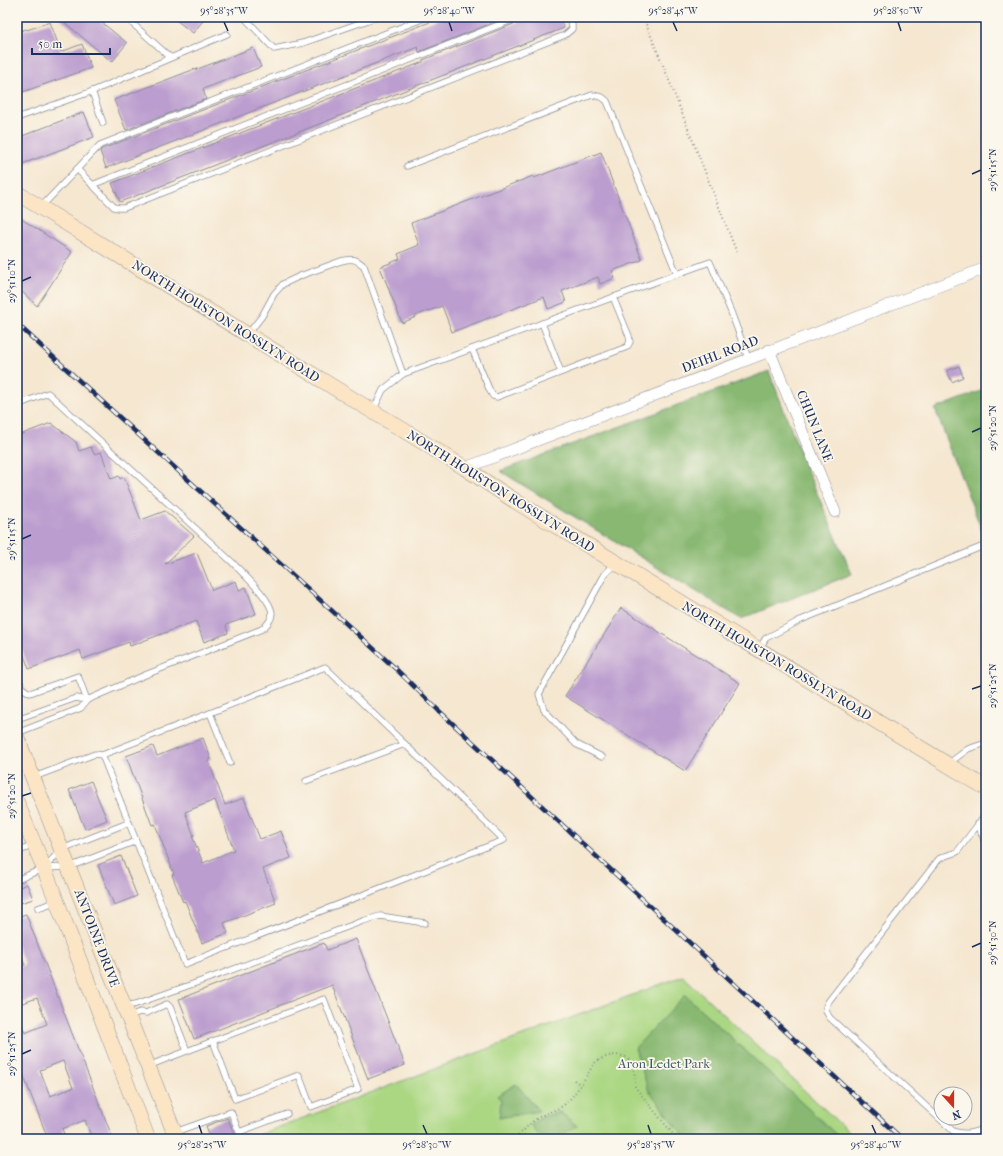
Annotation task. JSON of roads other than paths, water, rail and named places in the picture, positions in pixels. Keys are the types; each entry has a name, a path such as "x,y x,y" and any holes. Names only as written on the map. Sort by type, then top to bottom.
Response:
{"street":[{"name":"NORTH HOUSTON ROSSLYN ROAD","path":"17,192 465,468 515,501 986,788"},
{"name":"DEIHL ROAD","path":"465,468 748,358 986,269"},
{"name":"CHUN LANE","path":"769,350 835,512"},
{"name":"ANTOINE DRIVE","path":"17,738 176,1136"},
{"name":"ANTOINE DRIVE","path":"17,803 44,868 148,1139"}],"lane":[{"path":"125,17 132,19 170,57"},
{"path":"244,17 274,49 303,42 377,17"},
{"path":"41,207 100,145 428,17"},
{"path":"92,184 519,17"},
{"path":"77,169 114,207 124,208 565,35 572,29 572,25 568,17"},
{"path":"17,118 92,91 227,34"},
{"path":"92,91 104,123"},
{"path":"406,166 592,95 602,97 607,101 677,274"},
{"path":"248,334 262,316 274,294 283,284 341,261 348,259 357,260 364,266 404,374"},
{"path":"373,411 383,390 404,374 710,262 748,358"},
{"path":"472,349 493,396 497,397 627,347 630,342 629,336 613,297"},
{"path":"542,323 561,372"},
{"path":"17,405 48,393 232,562 258,589 269,605 272,614 268,624 262,629 144,675 87,700 81,708 17,732"},
{"path":"758,649 766,638 801,620 986,546"},
{"path":"602,757 576,744 544,710 539,694 605,574 617,563"},
{"path":"33,778 96,754 102,755 325,667 504,840 185,964 102,755"},
{"path":"17,674 22,688 30,693 78,676 87,700"},
{"path":"17,719 76,698 87,700"},
{"path":"210,713 230,763"},
{"path":"948,764 968,749 986,743"},
{"path":"306,781 405,744"},
{"path":"986,814 957,852 939,859 826,1007 826,1012 830,1018 953,1131 969,1134 986,1128"},
{"path":"44,868 62,849 128,823"},
{"path":"978,824 986,845"},
{"path":"17,880 44,868 69,867 136,841"},
{"path":"17,852 34,845"},
{"path":"38,908 56,901"},
{"path":"125,1011 136,1004 380,916 425,923"},
{"path":"148,1066 213,1041 324,999 358,1089 311,1107 299,1075 235,1099 213,1041"},
{"path":"125,1011 146,1013 167,1004 170,1007 187,1051"},
{"path":"176,1136 231,1112 239,1132 287,1114"}],"railway":[{"path":"17,324 396,669 438,710 902,1139"}],"park label":[{"name":"Aron Ledet Park","path":"664,1063"}]}
